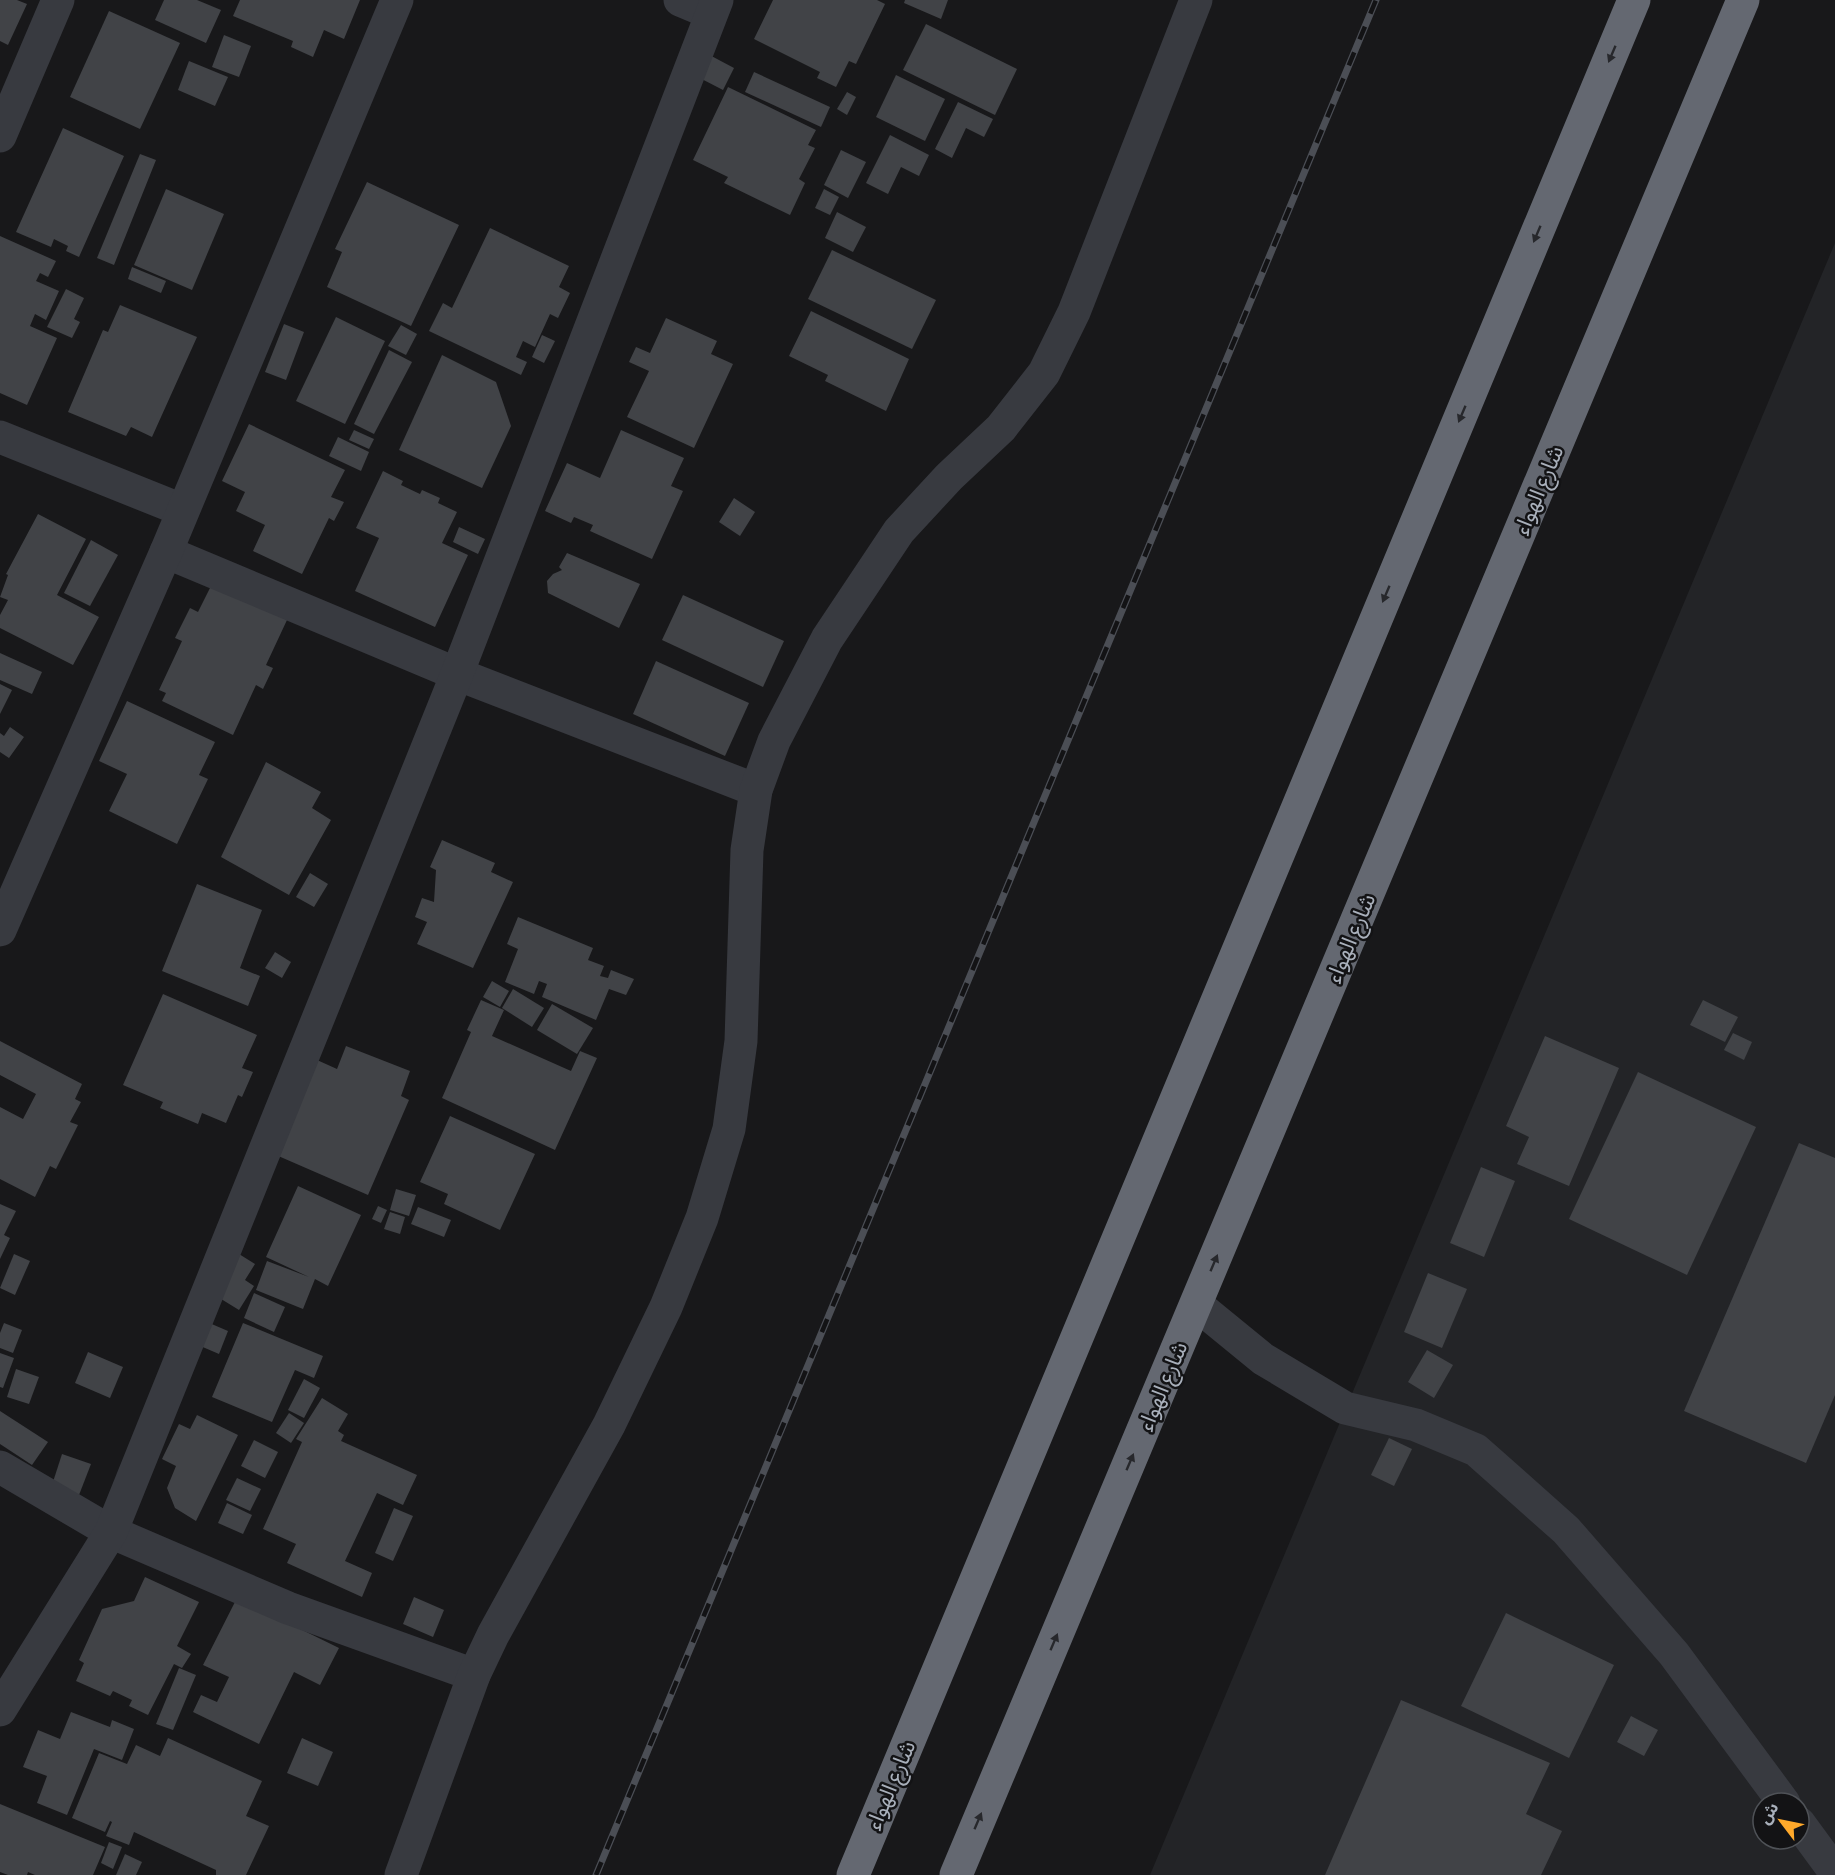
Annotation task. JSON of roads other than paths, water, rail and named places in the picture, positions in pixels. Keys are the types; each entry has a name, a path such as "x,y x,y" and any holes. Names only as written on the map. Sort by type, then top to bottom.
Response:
{"highway":[{"name":"شارع الهواء","path":"853,1875 1634,0"},
{"name":"شارع الهواء","path":"956,1875 1743,0"}],"street":[{"path":"0,136 11,77 58,0"},
{"path":"0,930 166,552 397,0"},
{"path":"0,1710 111,1532 457,674 714,6 680,0"},
{"path":"401,1875 474,1676 493,1635 609,1425 666,1307 702,1218 729,1129 741,1041 747,850 756,790 774,741 827,639 899,531 949,477 1001,428 1044,373 1074,312 1196,0"},
{"path":"0,436 182,510"},
{"path":"166,552 457,674 756,790"},
{"path":"1197,1305 1263,1359 1345,1408 1416,1425 1476,1450 1566,1530 1674,1654 1775,1791"},
{"path":"0,1467 111,1532 288,1608 474,1676"},
{"path":"1811,1839 1835,1872"}],"railway":[{"path":"596,1875 1376,0"}]}
